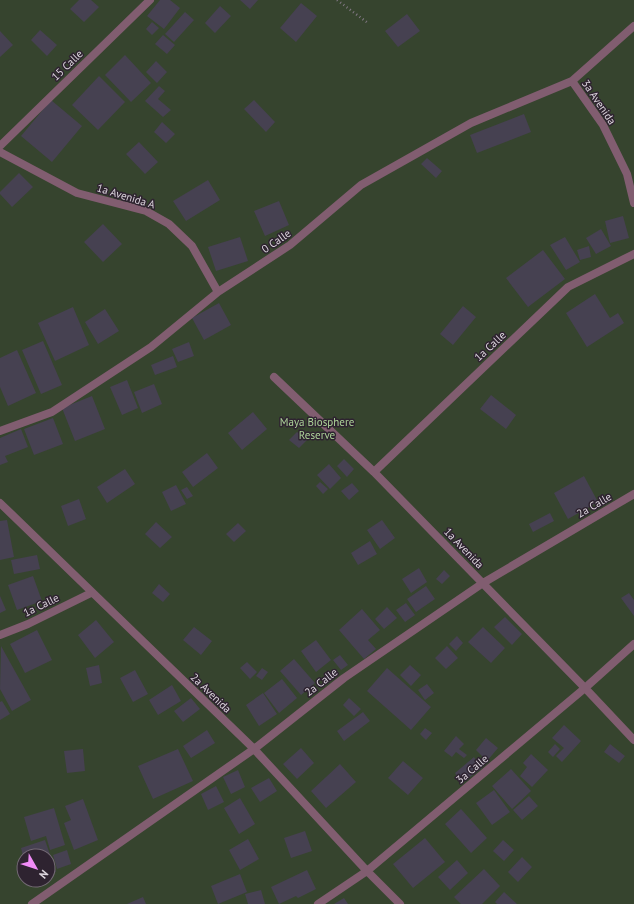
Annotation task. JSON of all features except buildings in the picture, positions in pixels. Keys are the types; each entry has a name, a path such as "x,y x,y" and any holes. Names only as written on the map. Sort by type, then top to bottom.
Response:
{"street":[{"name":"15 Calle","path":"0,146 150,0"},
{"name":"0 Calle","path":"0,431 52,412 151,347 218,292 290,245 361,185 471,123 572,81 634,26"},
{"name":"3a Avenida","path":"572,81 603,125 627,174 634,203"},
{"name":"1a Avenida A","path":"0,152 77,193 146,211 170,224 192,246 218,292"},
{"name":"1a Calle","path":"374,472 568,287 634,254"},
{"name":"1a Avenida","path":"274,377 374,472 586,688 634,740"},
{"name":"2a Calle","path":"32,904 254,749 344,678 483,583 634,494"},
{"name":"2a Avenida","path":"0,503 91,593 254,749 367,871 400,904"},
{"name":"1a Calle","path":"0,635 28,624 91,593"},
{"name":"3a Calle","path":"318,904 367,871 586,688 634,644"}],"path":[{"path":"337,0 368,23"}],"green space":[{"name":"Maya Biosphere Reserve","path":"0,0 634,0 634,904 0,904"}]}
